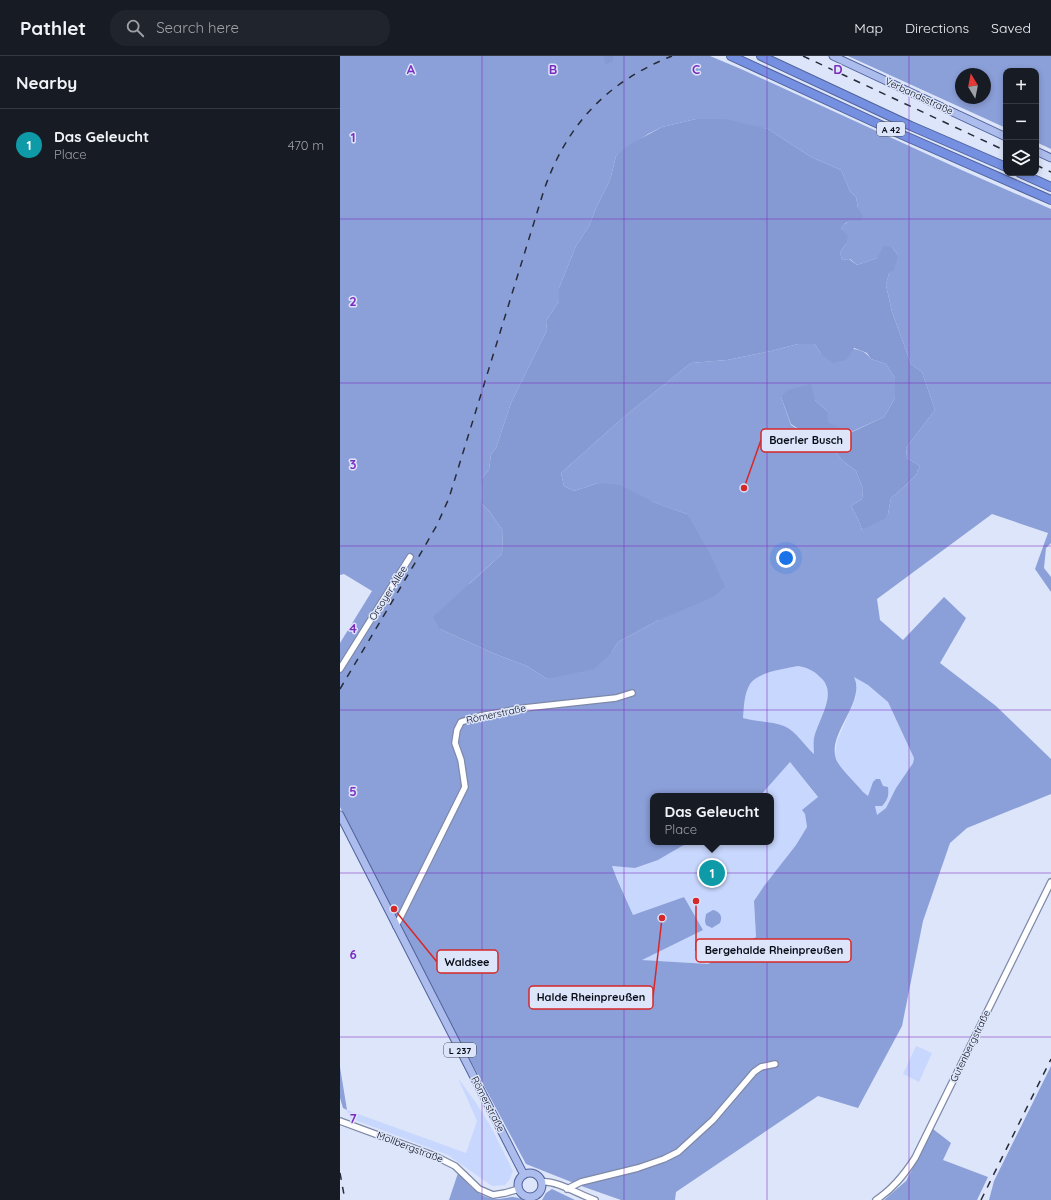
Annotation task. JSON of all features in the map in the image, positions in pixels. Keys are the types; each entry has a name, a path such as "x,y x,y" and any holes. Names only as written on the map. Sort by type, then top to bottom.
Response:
{"highway":[{"name":"A 42","path":"731,56 898,133 1051,200"},
{"name":"A 42","path":"761,56 911,126 1003,166"},
{"path":"1027,176 1051,187"}],"main road":[{"name":"Verbandsstraße","path":"833,56 1003,136"},
{"path":"1039,152 1051,158"},
{"name":"Römerstraße","path":"340,815 524,1175"},
{"path":"531,1173 535,1174 541,1182 539,1192 535,1198 527,1196 519,1189 518,1183 524,1175 531,1173"}],"street":[{"name":"Orsoyer Allee","path":"340,669 410,557"},
{"name":"Römerstraße","path":"396,926 465,787 461,760 455,743 460,722 503,711 616,698 632,693"},
{"name":"Gutenbergstraße","path":"876,1200 890,1191 900,1180 915,1158 1051,882"},
{"path":"567,1189 581,1182 638,1168 664,1159 678,1152 713,1120 754,1072 761,1067 775,1064"},
{"name":"Mollbergstraße","path":"340,1120 435,1156 455,1166 479,1189 493,1194 505,1193 519,1189"},
{"path":"541,1182 553,1182 596,1200"}],"shaded area":[{"path":"340,56 710,56 1051,209 1051,543 1046,548 1044,568 1051,577 1051,592 1035,569 1048,533 992,514 877,599 880,620 903,640 944,597 966,618 940,663 996,706 1051,759 1051,794 967,828 950,843 923,921 902,1026 858,1108 818,1096 676,1192 675,1200 621,1200 526,1164 395,920 340,807 340,643 372,591 344,574 340,575","holes":["696,119 768,129 811,157 841,170 850,191 856,197 858,208 851,220 843,225 841,229 846,244 840,252 842,260 850,259 857,265 877,258 892,247 898,255 889,273 886,285 892,312 911,364 922,372 935,410 906,448 907,458 920,466 916,475 891,498 888,514 862,530 851,506 862,499 863,489 856,471 842,460 832,448 813,439 791,425 781,397 815,400 827,411 827,422 849,433 884,417 895,398 895,378 886,364 871,359 866,354 855,349 821,354 815,344 798,344 727,360 691,363 625,416 561,473 564,486 574,491 598,483 687,514 659,620 618,642 612,652 547,679 527,666 495,654 440,629 470,583 502,554 503,531 490,512 482,504 481,479 489,470 491,454 496,448 511,403 547,330 546,321 559,301 559,288 576,246 589,226 610,180 616,156 648,134 662,127","798,666 813,671 825,683 828,691 826,706 814,738 814,754 788,728 774,723 743,718 747,692 750,684 754,680 765,674","854,677 868,685 888,702 914,758 913,763 896,788 886,808 877,815 875,806 882,806 886,802 888,787 883,786 880,779 876,779 873,782 868,796 844,771 836,759 835,749 837,739 855,697 856,687","790,762 818,797 802,810 805,814 807,827 796,845 754,901 756,937 708,964 642,960 703,930 684,897 633,915 617,879 612,866 635,868 658,860 685,845 650,845 650,793 763,793"]},
{"path":"603,56 613,56 613,61 606,64"},
{"path":"848,56 1051,56 1051,149 1039,143 1039,68 1003,68 1003,127"},
{"path":"696,119 724,119 768,129 811,157 841,170 850,191 856,197 858,208 863,216 861,221 847,222 841,229 848,236 846,244 840,252 842,260 849,259 857,265 877,258 884,246 892,247 898,255 894,270 889,273 886,285 892,312 911,364 922,372 935,410 906,448 907,458 920,466 916,475 891,498 888,514 884,519 862,530 851,506 862,499 863,489 856,471 842,460 832,448 813,439 791,424 781,397 788,390 811,384 815,400 827,411 828,422 850,433 884,417 895,398 895,378 886,364 871,359 867,353 854,348 846,360 833,363 821,354 815,344 798,344 727,360 691,363 625,416 561,473 564,486 574,491 598,483 620,485 653,502 687,514 710,554 725,587 713,597 659,620 618,642 612,652 594,669 547,679 527,666 495,654 440,629 433,617 502,554 503,531 490,512 482,504 481,479 489,470 491,454 496,448 511,403 547,330 546,321 559,301 559,288 576,246 589,226 610,180 616,156 629,145 662,127"},
{"path":"798,666 810,670 821,677 826,683 828,691 825,706 814,738 814,754 799,737 771,723 743,718 747,692 750,684 754,680 765,674"},
{"path":"853,676 868,685 888,702 914,758 913,763 896,788 886,808 876,816 875,806 883,786 873,783 868,796 840,766 835,756 837,741 856,697"},
{"path":"790,762 818,798 803,810 807,827 796,845 754,901 756,937 708,964 641,960 703,930 684,897 633,915 612,866 635,868 658,860 685,845 774,845 774,793 763,793"},
{"path":"713,910 719,913 721,918 720,923 712,928 706,925 705,921 706,914"},
{"path":"916,1046 932,1053 919,1082 903,1074"},
{"path":"1051,1066 1051,1200 989,1200 994,1181"},
{"path":"340,1067 347,1110 343,1108 340,1098"},
{"path":"458,1078 490,1125 513,1171 510,1179 505,1185 492,1186 448,1155 350,1118 347,1110 466,1153 477,1121"},
{"path":"933,1129 951,1143 943,1160 988,1177 977,1200 884,1200 906,1181"},
{"path":"458,1173 475,1190 484,1196 496,1199 516,1197 524,1200 449,1200"},
{"path":"552,1189 575,1200 542,1200 546,1193"}],"railway":[{"path":"340,689 437,525 449,498 544,190 553,166 577,125 609,92 628,79 672,56"},
{"path":"803,56 1003,150"},
{"path":"1039,166 1051,172"},
{"path":"981,1200 1051,1059"},
{"path":"340,1173 345,1200"}],"place":[{"name":"Baerler Busch","path":"744,488"},
{"name":"Das Geleucht","path":"712,873"},
{"name":"Bergehalde Rheinpreußen","path":"696,901"},
{"name":"Waldsee","path":"394,909"},
{"name":"Halde Rheinpreußen","path":"662,918"}]}
